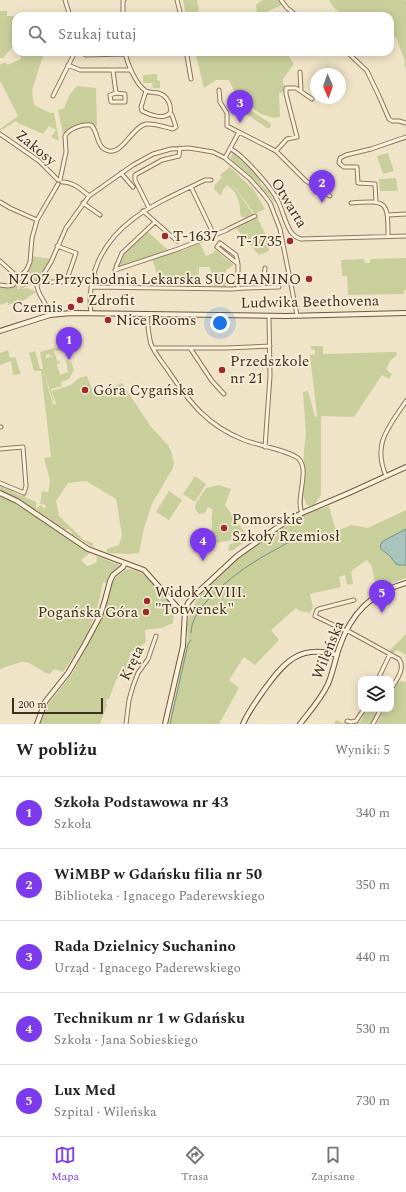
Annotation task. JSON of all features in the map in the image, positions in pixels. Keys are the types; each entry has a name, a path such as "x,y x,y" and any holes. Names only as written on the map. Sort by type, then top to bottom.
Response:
{"street":[{"path":"65,0 69,12"},
{"path":"123,12 124,0"},
{"path":"177,0 180,12"},
{"path":"281,0 287,8 292,12"},
{"path":"53,96 72,56"},
{"path":"0,285 10,285 20,278 29,266 32,238 37,220 59,181 66,152 65,136 69,130 85,125 91,125 94,128 100,145 105,150 112,151 118,149 135,130 142,125 162,125 171,129 176,125 170,113 170,105 165,96 161,93 146,91 138,83 126,56"},
{"path":"187,56 191,79"},
{"path":"351,56 366,71 389,119 392,121 405,123"},
{"path":"68,65 80,70 131,70"},
{"path":"114,70 116,93"},
{"path":"300,72 301,91"},
{"path":"276,151 287,139 297,137 286,88 296,88 310,98"},
{"path":"219,90 220,102 227,113 227,126 276,151 306,181 330,196"},
{"path":"146,91 141,107 142,111 152,115 162,116 167,116 170,113"},
{"path":"116,93 125,94 125,102 111,102 110,95 116,93"},
{"path":"225,158 239,132"},
{"name":"Zakosy","path":"0,134 38,161 59,181"},
{"path":"376,202 375,184 358,183 357,167 344,167 339,163 340,158 346,154 379,146 406,137"},
{"path":"149,208 135,180 135,175 162,160 179,156 180,148"},
{"path":"50,316 48,306 37,289 38,282 51,262 57,246 69,224 83,203 90,196 139,161 158,152 180,148 220,154 261,190 270,203 280,229 297,316"},
{"name":"Otwarta","path":"231,149 248,164 276,196 289,228 298,238 406,236"},
{"path":"121,173 132,187"},
{"path":"91,313 91,287 96,265 115,234 149,208 205,180 211,180"},
{"path":"59,181 69,182 76,185 90,196"},
{"path":"191,187 214,235"},
{"path":"0,202 37,220"},
{"path":"351,203 376,202 384,206 388,215 388,236"},
{"path":"83,203 100,215"},
{"path":"143,212 177,241"},
{"path":"388,215 406,214"},
{"path":"155,222 122,253 115,268 214,235 255,216"},
{"path":"238,264 217,247 220,243 236,255 238,259 238,264 238,288"},
{"path":"38,282 62,282 68,278 76,253 57,246"},
{"path":"0,261 20,278"},
{"path":"263,288 264,268"},
{"path":"91,287 279,287"},
{"name":"Ludwika Beethovena","path":"0,331 65,313 297,316 406,313"},
{"path":"147,314 149,335 153,348 183,392 201,413 220,428 234,436 291,455 300,462 303,470 300,506 302,513"},
{"path":"265,447 269,398 269,316"},
{"path":"153,348 270,346"},
{"path":"190,348 212,381 224,394"},
{"path":"386,476 380,458 382,440 386,431 406,400"},
{"path":"0,449 23,447 26,487 24,493 0,483"},
{"path":"165,724 182,649 185,612 192,598 232,561 266,534 302,513 406,467"},
{"path":"0,492 17,501 88,549 144,570 177,606 185,612"},
{"path":"37,724 45,702 68,674 100,616 113,575 123,567 125,563"},
{"name":"Wileńska","path":"300,724 324,692 337,655 347,631 356,615 366,603 384,591 406,583"},
{"path":"354,600 320,608 317,610 315,616 347,631 399,659 403,665 394,684"},
{"name":"Kręta","path":"126,724 133,686 138,673 148,660 156,636"},
{"path":"243,724 254,704 266,687 284,665 291,659 310,651 337,655"},
{"path":"379,676 390,654"},
{"path":"347,721 356,721 362,712"},
{"path":"373,724 379,712"}],"green space":[{"path":"183,0 197,0 199,10 197,12 185,12"},
{"path":"263,0 278,0 282,5 266,12 257,12 256,4"},
{"path":"329,0 406,1 406,69 396,37 394,37 394,12 339,12"},
{"path":"0,11 7,11 7,16 12,16 12,47 3,58 0,58"},
{"path":"21,56 43,56 32,91 34,105 50,113 54,113 59,141 51,137 56,130 49,126 43,134 16,121 0,131 0,129 18,116 0,81 0,65 5,62 7,65 21,59"},
{"path":"196,56 289,56 294,64 283,79 284,92 279,93 280,117 274,118 261,114 254,109 236,95 229,80 216,80 204,88"},
{"path":"157,74 157,80 160,81 160,88 153,88 152,83 143,83 143,75"},
{"path":"77,86 96,88 97,126 95,127 88,124 79,124 69,128 63,134 58,110 64,108 70,94"},
{"path":"237,101 271,124 270,128 267,128 236,107 235,104"},
{"path":"233,153 239,156 261,180 260,183 268,191 271,191 269,193 275,201 277,200 275,203 254,179 231,159"},
{"path":"388,153 394,171 383,174 377,156"},
{"path":"230,167 254,190 265,209 255,214 230,181 254,215 248,218 239,216 242,215 240,214 240,206 238,198 233,191 227,185 221,196 214,189 215,184 221,178 224,179 220,175"},
{"path":"396,178 398,191 380,191 379,179"},
{"path":"257,217 266,235 269,251 259,255 236,228"},
{"path":"147,231 168,250 179,247 182,251 200,243 206,256 213,253 215,250 234,265 226,270 226,287 214,286 214,274 211,274 210,267 199,267 199,283 197,284 198,265 196,284 157,284 157,274 151,256 117,267 122,255"},
{"path":"32,256 51,259 45,271 36,282 19,289 23,280 22,279 30,268"},
{"path":"406,258 406,290 404,290 404,294 348,295 347,276 342,276 341,260 364,259 365,263 370,263 370,259"},
{"path":"20,280 21,281 17,289 28,288 36,292 23,301 8,305 8,302 0,305 0,286 11,286"},
{"path":"61,346 62,350 56,351 58,359 55,349 55,355 46,355 46,358 56,355 57,362 59,360 60,363 57,365 60,375 68,372 66,361 71,362 74,370 69,379 61,382 62,386 51,389 53,401 43,369 40,352"},
{"path":"311,346 323,346 323,354 396,352 397,355 391,360 386,369 392,374 389,379 382,375 354,417 321,416 321,495 315,504 310,506 307,505 302,493 306,434 303,392 308,391 315,417 317,415 310,356 315,354 315,350 311,349"},
{"path":"8,350 10,358 15,357 21,374 13,375 11,361 0,365 0,353"},
{"path":"35,351 40,369 43,369 53,405 56,404 52,391 71,385 79,378 87,376 94,395 122,383 151,427 168,445 174,463 173,468 152,504 144,528 139,553 108,553 106,549 119,545 122,535 116,499 86,481 68,483 56,501 59,516 84,540 93,543 93,547 72,534 72,532 68,529 66,530 36,510 40,505 45,509 46,505 40,504 42,491 48,492 47,501 50,480 44,458 51,457 41,371 34,371 29,353"},
{"path":"195,476 206,484 195,502 183,494"},
{"path":"219,485 231,489 225,505 249,538 232,551 228,550 230,544 235,543 233,540 214,543 212,539 213,510 208,507 205,513 199,514 195,509 196,503 206,488"},
{"path":"0,486 10,490 11,489 13,492 22,496 23,494 25,497 36,502 36,510 34,511 17,499 0,490"},
{"path":"169,491 182,500 169,520 156,512"},
{"path":"0,495 90,553 81,560 87,566 96,563 96,556 120,565 109,576 106,583 103,582 96,612 90,628 63,672 54,669 50,674 46,673 25,662 0,669"},
{"path":"329,506 335,528 339,530 351,525 368,528 406,510 406,578 384,586 383,585 376,589 372,567 367,560 351,571 353,584 347,585 345,575 339,577 341,587 310,594 313,607 310,613 300,611 296,608 271,630 279,640 255,665 244,657 229,680 239,688 219,724 169,724 188,639 187,624 198,595 227,567 272,532 294,519"},
{"path":"126,569 136,570 144,575 170,602 174,611 173,623 162,628 145,630 146,642 129,657 136,664 116,680 109,699 107,699 107,705 100,724 40,724 46,707 72,674 101,620 113,580"},
{"path":"406,634 406,655 397,650 393,653 389,651"},
{"path":"401,681 406,682 406,724 377,724 383,712 394,712 394,691"},
{"path":"365,712 377,712 371,724 334,724 336,720 343,723 345,721 350,723 360,722"}],"water":[{"path":"406,529 406,565 399,565 396,564 380,547 382,542"}],"waterway":[{"path":"191,633 192,624 197,614 212,595 253,563 291,541"},
{"path":"170,724 188,644 191,640"}],"place":[{"name":"Rada Dzielnicy Suchanino","path":"240,123"},
{"name":"WiMBP w Gdańsku filia nr 50","path":"322,203"},
{"name":"T-1637","path":"165,236"},
{"name":"T-1735","path":"290,241"},
{"name":"NZOZ Przychodnia Lekarska SUCHANINO","path":"309,279"},
{"name":"Zdrofit","path":"80,300"},
{"name":"Czernis","path":"71,307"},
{"name":"Nice Rooms","path":"108,320"},
{"name":"Szkoła Podstawowa nr 43","path":"69,360"},
{"name":"Przedszkole nr 21","path":"222,370"},
{"name":"Góra Cygańska","path":"85,390"},
{"name":"Pomorskie Szkoły Rzemiosł","path":"224,528"},
{"name":"Technikum nr 1 w Gdańsku","path":"203,561"},
{"name":"Widok XVIII. \"Totwenek\"","path":"147,601"},
{"name":"Pogańska Góra","path":"146,612"},
{"name":"Lux Med","path":"382,613"}]}
